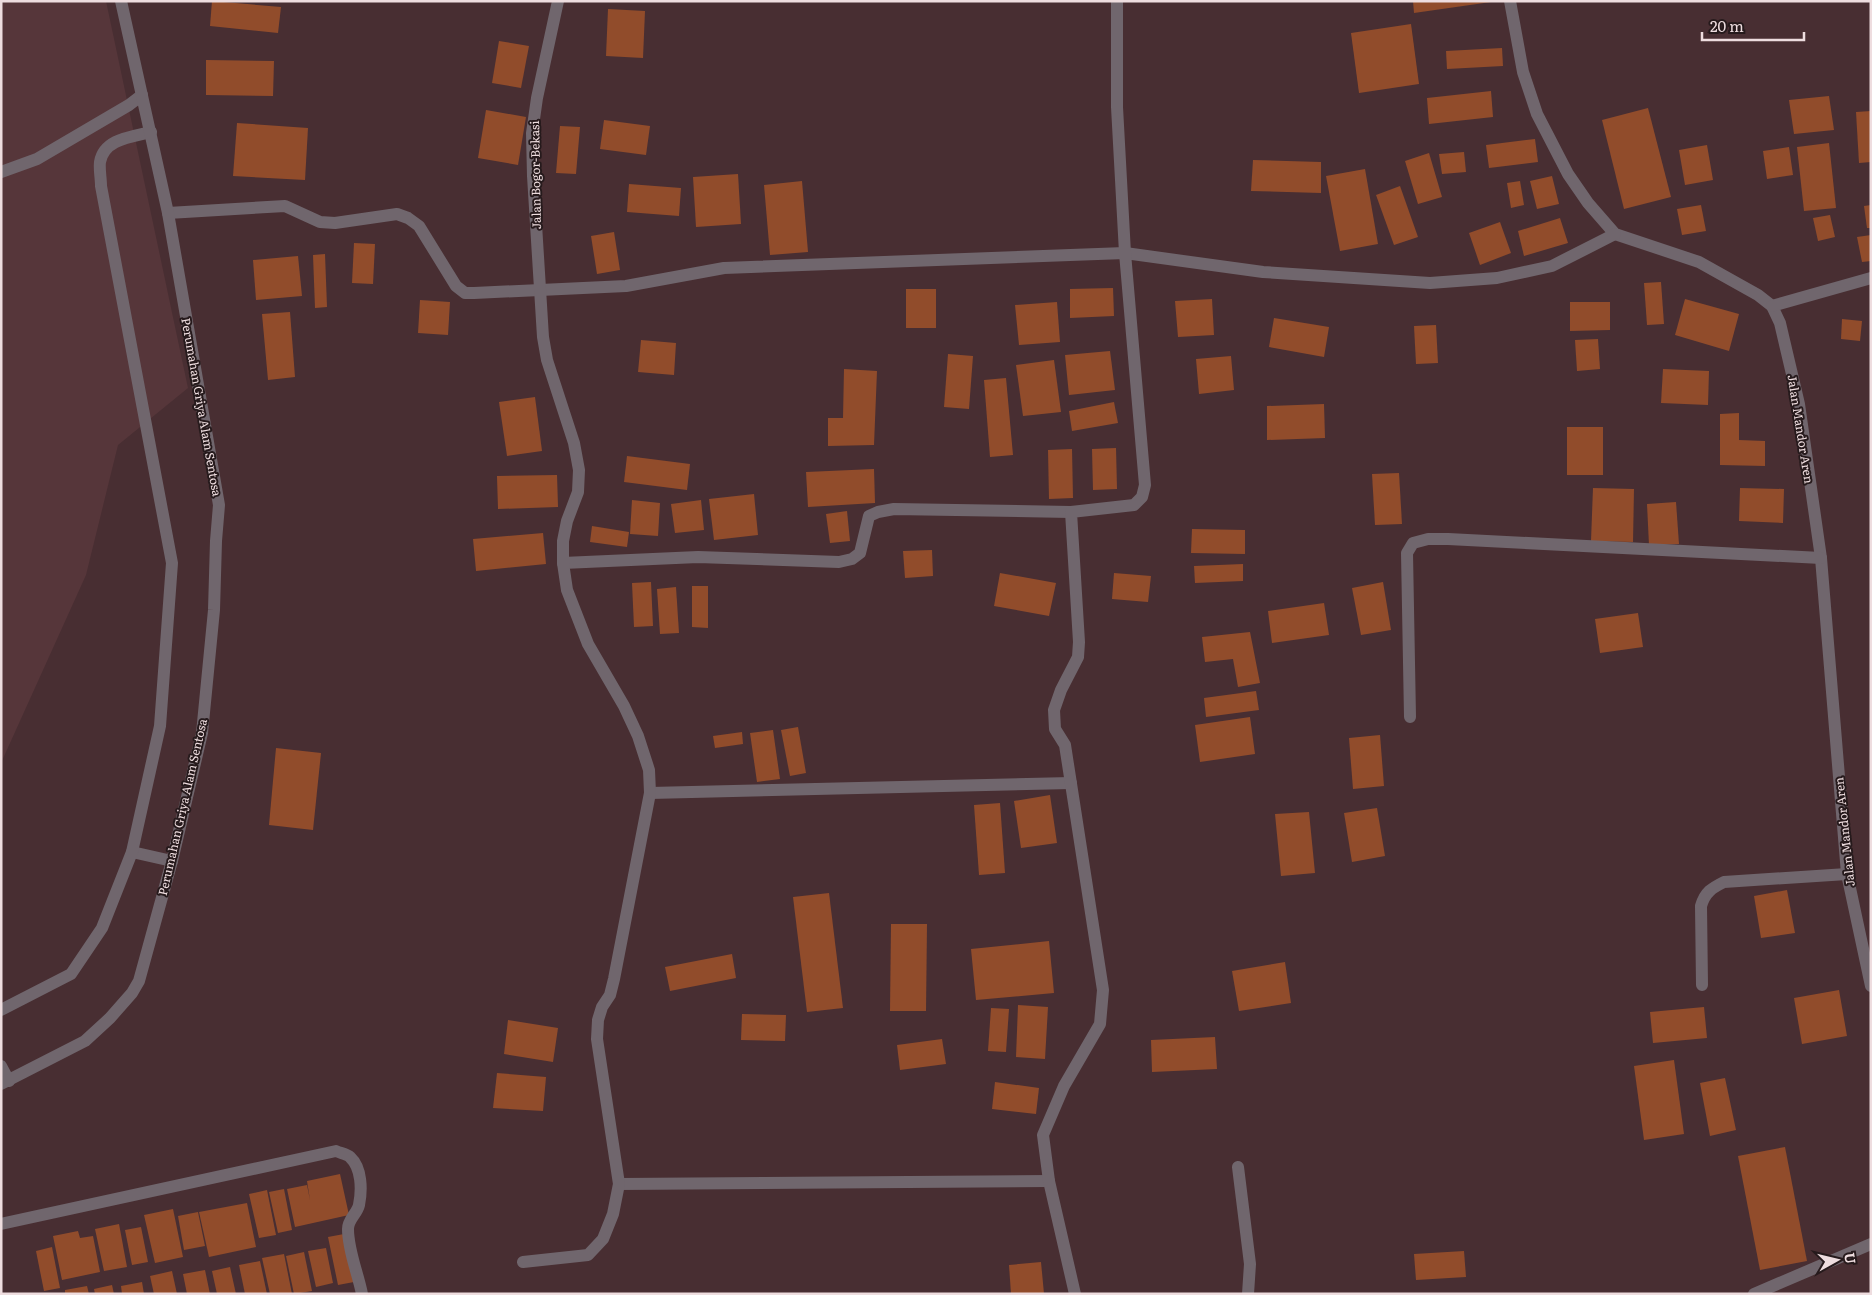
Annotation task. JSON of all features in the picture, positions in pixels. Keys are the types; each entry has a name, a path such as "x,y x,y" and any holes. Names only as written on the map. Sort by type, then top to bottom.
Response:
{"street":[{"name":"Perumahan Griya Alam Sentosa","path":"5,1082 85,1042 110,1018 132,993 139,981 172,861 202,734 214,610 219,505 168,213 121,1"},
{"name":"Jalan Bogor-Bekasi","path":"523,1262 588,1255 603,1239 613,1214 619,1184 597,1039 598,1020 602,1007 610,994 614,979 650,793 649,770 638,736 624,706 588,644 567,590 563,563 563,541 567,521 578,492 578,470 574,443 547,360 543,337 539,291 532,133 536,98 558,1"},
{"path":"563,563 698,558 840,562 852,559 860,553 869,516 878,512 894,509 1071,512 1134,505 1139,502 1145,491 1125,253 1117,107 1117,1"},
{"path":"1510,1 1523,72 1536,114 1568,174 1588,203 1614,234 1699,262 1758,295 1772,306 1871,278"},
{"path":"1,172 37,159 142,95"},
{"path":"1,1010 71,974 102,928 132,852 160,726 172,563 101,186 100,163 104,150 115,141 151,132"},
{"path":"168,213 285,206 320,222 335,223 397,214 408,218 418,226 456,286 465,293 626,286 724,268 1125,253 1263,272 1430,283 1497,278 1552,266 1614,234"},
{"name":"Jalan Mandor Aren","path":"1772,306 1780,323 1799,404 1821,558 1847,874 1871,986"},
{"path":"1071,512 1079,642 1078,656 1061,690 1054,710 1054,719 1055,729 1065,745 1103,990 1100,1024 1064,1086 1043,1135 1049,1181 1074,1294"},
{"path":"1410,717 1407,553 1413,543 1428,539 1448,539 1821,558"},
{"path":"650,793 1070,783"},
{"path":"132,852 172,861"},
{"path":"1702,985 1701,906 1708,890 1724,882 1847,874"},
{"path":"1,1066 5,1082"},
{"path":"1,1224 336,1151 349,1156 358,1168 360,1186 359,1206 350,1220 348,1229 356,1275 362,1294"},
{"path":"1238,1167 1250,1264 1248,1294"},
{"path":"619,1184 1049,1181"},
{"path":"1755,1293 1871,1244"}],"shaded area":[{"path":"1,1 106,1 188,388 118,445 86,575 1,763"}],"building":[{"path":"212,1 281,7 278,33 210,26"},
{"path":"1413,1 1491,1 1491,2 1414,13"},
{"path":"608,9 645,11 643,58 606,56"},
{"path":"1411,24 1419,84 1359,93 1351,33"},
{"path":"499,41 529,46 521,88 492,83"},
{"path":"1502,48 1503,66 1447,69 1446,51"},
{"path":"206,60 274,61 273,96 206,95"},
{"path":"1491,91 1493,117 1429,124 1427,98"},
{"path":"1829,96 1834,130 1794,134 1789,100"},
{"path":"1648,108 1671,197 1624,209 1602,120"},
{"path":"486,110 526,117 518,165 478,158"},
{"path":"1871,111 1871,162 1859,163 1856,112"},
{"path":"604,120 650,126 646,155 600,149"},
{"path":"237,123 308,128 305,180 233,176"},
{"path":"560,126 580,127 576,174 556,173"},
{"path":"1535,139 1538,162 1489,168 1486,145"},
{"path":"1829,143 1836,208 1804,211 1797,147"},
{"path":"1707,145 1713,180 1685,185 1679,150"},
{"path":"1789,147 1793,175 1767,179 1763,151"},
{"path":"1464,152 1466,172 1442,174 1439,154"},
{"path":"1429,153 1442,197 1418,204 1405,161"},
{"path":"1253,160 1321,162 1321,193 1251,191"},
{"path":"1365,169 1378,244 1340,251 1326,176"},
{"path":"738,174 741,224 696,227 693,177"},
{"path":"1552,176 1559,204 1537,209 1530,181"},
{"path":"802,181 808,252 770,255 764,185"},
{"path":"1520,181 1524,205 1511,208 1507,183"},
{"path":"629,184 681,188 679,216 627,212"},
{"path":"1400,186 1418,237 1394,245 1376,195"},
{"path":"1701,205 1706,231 1682,235 1677,209"},
{"path":"1871,205 1871,228 1867,228 1864,206"},
{"path":"1830,215 1835,237 1818,241 1813,218"},
{"path":"1560,218 1568,243 1524,256 1518,231"},
{"path":"1500,222 1511,253 1480,265 1469,233"},
{"path":"614,232 620,270 597,274 591,236"},
{"path":"1871,235 1871,261 1862,262 1857,237"},
{"path":"354,243 375,244 373,284 352,283"},
{"path":"325,254 327,307 315,308 313,255"},
{"path":"298,256 302,296 256,300 253,260"},
{"path":"1661,282 1664,324 1647,325 1644,283"},
{"path":"1113,288 1114,316 1070,318 1070,289"},
{"path":"906,289 936,289 936,328 906,328"},
{"path":"1212,299 1214,335 1178,337 1175,301"},
{"path":"1685,299 1739,314 1729,351 1675,335"},
{"path":"420,300 450,302 448,335 418,333"},
{"path":"1057,302 1060,342 1019,345 1015,305"},
{"path":"1570,302 1610,302 1610,330 1570,331"},
{"path":"290,312 295,377 268,380 262,314"},
{"path":"1274,318 1329,327 1324,357 1269,347"},
{"path":"1842,319 1862,321 1860,341 1841,339"},
{"path":"1436,325 1438,363 1416,364 1414,326"},
{"path":"1598,339 1600,369 1577,371 1575,340"},
{"path":"641,340 676,343 674,375 638,372"},
{"path":"1110,351 1115,390 1069,395 1065,355"},
{"path":"948,354 973,356 969,409 944,407"},
{"path":"1231,356 1234,390 1199,394 1196,359"},
{"path":"1054,360 1061,412 1023,416 1016,365"},
{"path":"844,369 877,371 874,445 828,446 828,418 843,418"},
{"path":"1663,369 1709,371 1708,405 1661,403"},
{"path":"1006,378 1013,455 990,457 984,380"},
{"path":"535,397 542,451 507,456 499,402"},
{"path":"1114,402 1118,423 1072,431 1069,411"},
{"path":"1324,404 1325,438 1267,440 1267,406"},
{"path":"1739,413 1739,440 1765,441 1765,466 1720,465 1720,414"},
{"path":"1567,427 1603,427 1603,475 1567,475"},
{"path":"1116,448 1117,489 1093,490 1092,449"},
{"path":"1072,449 1073,498 1049,499 1048,450"},
{"path":"627,456 690,464 687,490 624,482"},
{"path":"874,469 875,503 808,507 806,472"},
{"path":"1399,473 1402,524 1375,525 1372,474"},
{"path":"557,475 558,507 498,509 497,476"},
{"path":"1593,488 1634,489 1633,542 1591,541"},
{"path":"1740,488 1784,489 1783,523 1739,521"},
{"path":"754,494 758,535 714,540 709,499"},
{"path":"632,500 660,503 658,536 630,534"},
{"path":"701,500 704,530 675,533 671,504"},
{"path":"1676,502 1679,544 1649,545 1647,504"},
{"path":"847,511 850,541 830,543 826,514"},
{"path":"592,526 629,532 627,547 590,542"},
{"path":"1192,529 1245,530 1245,554 1191,553"},
{"path":"543,533 546,564 476,571 473,539"},
{"path":"932,550 933,576 905,578 903,551"},
{"path":"1243,564 1243,581 1195,583 1194,566"},
{"path":"1000,573 1056,583 1049,616 994,606"},
{"path":"1114,573 1151,576 1148,602 1112,599"},
{"path":"651,582 653,626 634,627 632,583"},
{"path":"1383,582 1391,630 1361,635 1352,588"},
{"path":"692,586 708,586 708,628 692,627"},
{"path":"676,587 679,633 660,634 657,589"},
{"path":"1324,603 1329,635 1272,643 1268,611"},
{"path":"1638,613 1643,647 1600,653 1595,619"},
{"path":"1250,632 1260,683 1238,687 1233,659 1205,662 1202,637"},
{"path":"1256,691 1259,710 1206,717 1204,698"},
{"path":"1250,717 1255,754 1200,762 1195,725"},
{"path":"798,727 806,773 790,776 781,730"},
{"path":"773,730 780,779 757,782 750,733"},
{"path":"742,732 743,744 715,748 713,736"},
{"path":"1380,735 1384,786 1353,789 1349,738"},
{"path":"276,748 321,753 313,830 269,825"},
{"path":"1050,795 1057,843 1021,848 1014,801"},
{"path":"1000,803 1005,873 979,875 974,805"},
{"path":"1377,808 1385,856 1352,862 1344,813"},
{"path":"1309,812 1315,873 1281,876 1275,814"},
{"path":"1787,890 1795,933 1761,938 1754,896"},
{"path":"829,893 843,1008 807,1012 793,897"},
{"path":"891,924 927,924 926,1011 890,1011"},
{"path":"1049,941 1054,993 976,1000 971,949"},
{"path":"732,954 736,978 670,991 665,967"},
{"path":"1285,962 1291,1003 1239,1011 1232,971"},
{"path":"1839,990 1847,1036 1802,1044 1794,998"},
{"path":"1018,1005 1048,1007 1045,1059 1016,1057"},
{"path":"1704,1007 1707,1038 1653,1043 1650,1012"},
{"path":"991,1008 1009,1009 1006,1052 988,1051"},
{"path":"742,1014 786,1015 785,1041 741,1040"},
{"path":"508,1020 558,1028 553,1062 504,1054"},
{"path":"1215,1037 1217,1069 1152,1072 1151,1040"},
{"path":"942,1039 946,1064 900,1070 897,1045"},
{"path":"1674,1060 1684,1134 1644,1140 1634,1066"},
{"path":"497,1073 546,1077 543,1111 493,1108"},
{"path":"1725,1078 1736,1130 1710,1136 1700,1083"},
{"path":"995,1082 1039,1088 1036,1114 992,1109"},
{"path":"1785,1147 1807,1261 1760,1270 1738,1156"},
{"path":"340,1174 349,1215 295,1227 287,1189 307,1185 310,1200 307,1181"},
{"path":"284,1189 292,1230 278,1233 269,1192"},
{"path":"267,1190 276,1235 259,1238 249,1194"},
{"path":"247,1203 256,1247 209,1257 199,1212"},
{"path":"173,1209 183,1257 155,1263 144,1215"},
{"path":"198,1212 205,1246 184,1250 178,1216"},
{"path":"119,1224 127,1267 104,1271 95,1229"},
{"path":"141,1227 148,1262 132,1265 125,1230"},
{"path":"78,1231 80,1238 93,1236 100,1272 62,1280 53,1236"},
{"path":"344,1234 354,1282 338,1285 328,1237"},
{"path":"52,1247 60,1288 44,1291 36,1251"},
{"path":"326,1248 333,1283 316,1287 308,1251"},
{"path":"1464,1251 1466,1277 1416,1280 1414,1254"},
{"path":"304,1252 312,1291 294,1294 286,1256"},
{"path":"284,1254 292,1294 270,1294 262,1258"},
{"path":"260,1261 267,1294 245,1294 239,1265"},
{"path":"1041,1262 1044,1294 1011,1294 1009,1265"},
{"path":"230,1267 236,1294 217,1294 212,1271"},
{"path":"205,1270 210,1294 187,1294 183,1274"},
{"path":"172,1271 177,1294 154,1294 150,1276"},
{"path":"142,1282 144,1294 122,1294 121,1286"},
{"path":"112,1285 114,1294 95,1294 94,1289"},
{"path":"87,1286 89,1294 65,1294 65,1290"}]}
